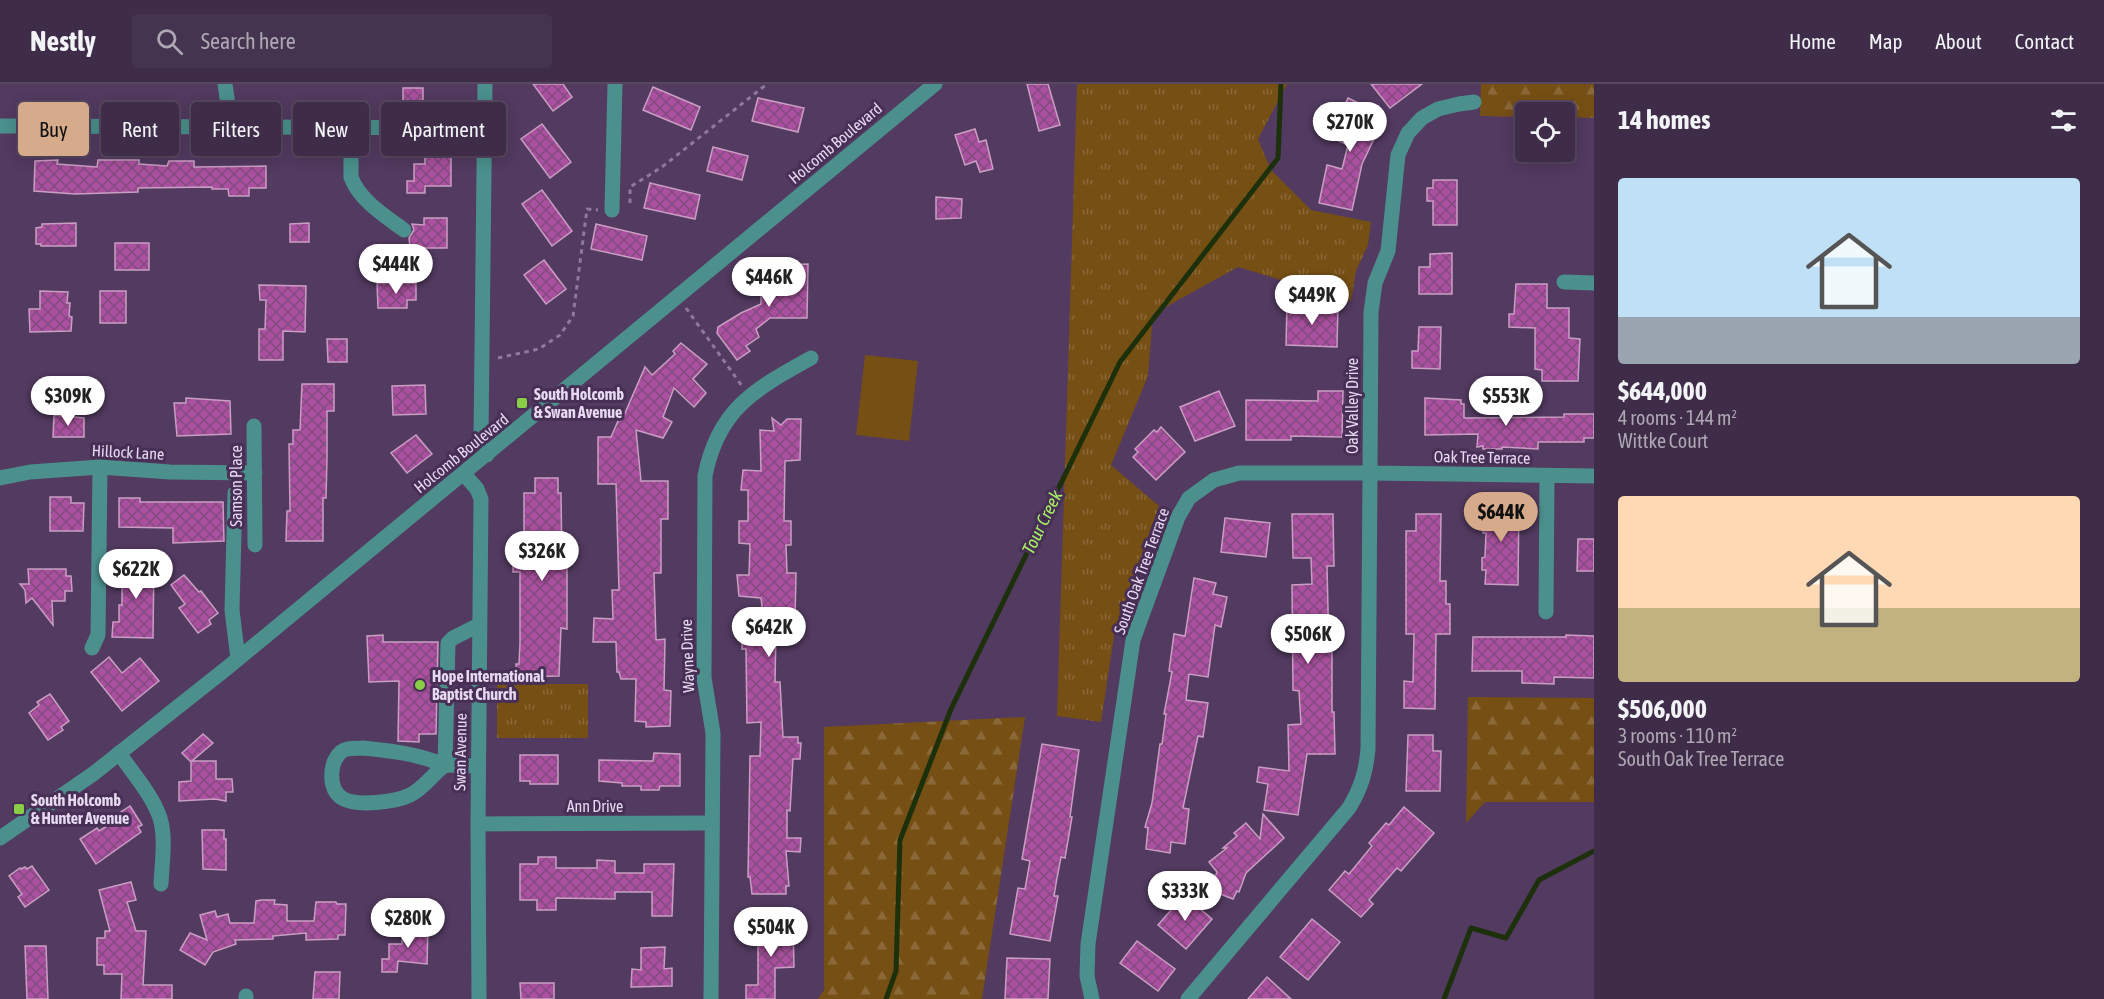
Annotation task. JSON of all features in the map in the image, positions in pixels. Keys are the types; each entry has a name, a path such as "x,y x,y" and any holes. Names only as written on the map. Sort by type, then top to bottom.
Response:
{"street":[{"path":"225,84 228,102"},
{"path":"485,84 485,102"},
{"path":"612,210 615,84"},
{"name":"Holcomb Boulevard","path":"1,837 119,753 238,659 678,297 925,87"},
{"name":"Oak Valley Drive","path":"1370,473 1371,312 1375,283 1388,251 1398,155 1408,132 1422,118 1438,109 1474,102"},
{"path":"0,126 191,126"},
{"path":"351,156 353,185 370,203 404,230"},
{"path":"485,156 481,437 487,455"},
{"path":"1564,282 1594,283"},
{"name":"Wayne Drive","path":"711,999 713,734 704,678 705,476 709,456 727,420 749,396 766,383 811,358"},
{"name":"Samson Place","path":"254,426 255,545"},
{"path":"92,648 98,635 100,466"},
{"name":"Hillock Lane","path":"0,478 30,472 100,466 170,472 255,473"},
{"name":"South Oak Tree Terrace","path":"1092,999 1087,975 1088,945 1133,640 1178,517 1190,498 1214,480 1239,473 1370,473"},
{"path":"1188,999 1349,808 1361,788 1366,772 1368,749 1370,473"},
{"name":"Oak Tree Terrace","path":"1370,473 1594,476"},
{"name":"Swan Avenue","path":"464,474 477,489 480,499 479,999"},
{"path":"1546,476 1546,612"},
{"path":"235,493 232,610 238,659"},
{"path":"478,766 445,765 424,756 402,752 347,749 341,752 334,763 332,782 344,799 368,802 396,801 413,794 445,765 448,643 453,638 479,625"},
{"path":"119,753 159,815 163,855 161,884"},
{"name":"Ann Drive","path":"478,824 712,824"}],"path":[{"path":"481,360 507,358 539,349 560,335 573,316 587,209 629,211 630,187 662,167 767,84"},
{"path":"678,297 749,396"}],"green space":[{"path":"1077,84 1287,84 1258,139 1271,170 1311,210 1371,222 1368,245 1356,271 1351,301 1238,267 1153,314 1148,376 1111,465 1159,506 1115,630 1101,722 1057,716"},
{"path":"1481,84 1594,84 1594,118 1575,117 1575,102 1515,102 1515,117 1480,116"},
{"path":"865,355 918,361 909,441 856,435"},
{"path":"497,684 588,684 588,738 497,738"},
{"path":"1468,697 1594,698 1594,802 1485,802 1466,823"},
{"path":"1025,717 982,999 818,999 824,990 824,727"}],"building":[{"path":"533,84 563,84 572,97 553,111"},
{"path":"1027,84 1048,84 1060,125 1039,131"},
{"path":"1371,84 1422,84 1390,108"},
{"path":"653,87 700,107 691,130 643,110"},
{"path":"403,88 423,88 423,101 403,102"},
{"path":"758,98 804,108 798,132 752,121"},
{"path":"1348,98 1385,116 1362,164 1352,210 1319,203 1327,165 1342,169 1348,145 1330,137"},
{"path":"542,124 571,162 550,178 521,139"},
{"path":"975,129 979,142 986,140 993,169 980,172 976,161 965,165 955,135"},
{"path":"713,147 748,156 742,180 707,171"},
{"path":"425,156 451,156 451,186 425,186 425,193 407,193 407,181 414,181 414,164 425,164"},
{"path":"58,160 57,164 97,167 98,160 139,160 139,164 167,166 169,161 194,161 194,167 266,166 266,188 249,188 249,196 229,196 228,189 212,189 212,187 138,188 138,192 75,194 34,191 35,161"},
{"path":"1433,180 1457,180 1457,225 1433,225 1433,201 1427,201 1427,188 1433,188"},
{"path":"650,183 700,195 695,219 644,208"},
{"path":"542,190 572,231 552,246 522,204"},
{"path":"936,197 962,199 961,218 936,219"},
{"path":"424,218 447,218 447,248 410,248 409,238 414,230 412,224 424,225"},
{"path":"76,223 76,246 36,244 36,228 42,227 42,224"},
{"path":"309,223 309,242 290,242 290,224"},
{"path":"596,224 647,236 642,260 591,249"},
{"path":"115,243 149,243 149,270 115,270"},
{"path":"1452,253 1452,294 1419,294 1419,267 1430,267 1430,254"},
{"path":"544,260 566,289 546,304 524,275"},
{"path":"808,264 807,318 770,318 756,329 759,337 746,346 750,351 737,360 717,333 718,327 761,304 761,277 780,275 780,265"},
{"path":"377,283 416,283 416,300 407,300 407,308 378,308"},
{"path":"1516,284 1547,284 1547,308 1569,308 1569,338 1580,339 1578,381 1542,381 1542,370 1535,369 1535,328 1509,327 1509,314 1514,314"},
{"path":"259,285 306,286 305,332 283,331 283,360 259,360 259,329 265,329 266,300 260,300"},
{"path":"40,291 68,292 69,316 72,317 71,331 30,332 29,309 40,309"},
{"path":"100,291 126,291 126,323 100,323"},
{"path":"1287,305 1338,306 1337,347 1286,345"},
{"path":"1419,327 1441,327 1440,369 1412,368 1412,351 1418,351"},
{"path":"327,339 347,339 347,362 328,362"},
{"path":"681,343 707,364 693,379 706,393 694,407 674,388 663,417 672,422 663,438 636,430 641,481 668,481 668,519 661,519 661,573 654,573 656,640 665,639 664,690 671,691 670,726 646,727 646,722 635,721 636,679 621,679 617,672 616,642 593,642 594,618 613,619 612,590 619,590 616,484 598,484 598,437 611,437 622,412 625,413 645,367 652,375 675,354 673,351"},
{"path":"43,378 63,378 62,404 43,404"},
{"path":"302,384 334,384 334,411 327,411 323,541 286,541 287,511 290,511 289,444 293,444 293,430 300,430"},
{"path":"425,385 426,414 393,415 392,386"},
{"path":"1219,391 1235,426 1195,441 1180,407"},
{"path":"1318,391 1343,391 1342,437 1291,436 1291,440 1246,440 1246,400 1318,401"},
{"path":"186,398 230,401 231,434 177,436 174,403 186,403"},
{"path":"1425,398 1461,400 1461,404 1464,404 1464,418 1564,417 1564,414 1594,414 1594,438 1584,438 1584,442 1538,442 1538,449 1502,447 1502,449 1483,449 1483,446 1477,447 1478,434 1425,435"},
{"path":"54,415 84,418 84,437 53,437"},
{"path":"772,418 781,425 787,419 801,419 800,460 785,461 784,521 791,521 791,545 786,545 787,573 796,573 795,620 784,619 783,633 776,633 775,682 780,682 783,737 798,737 798,743 801,743 800,759 793,759 790,811 787,810 787,838 801,838 800,852 786,851 789,886 786,886 786,894 752,894 750,877 748,877 750,756 760,756 761,722 747,723 746,649 742,649 742,632 765,631 761,598 739,596 737,575 749,575 750,544 739,543 739,521 748,521 748,490 741,490 743,470 761,471 760,430 774,431"},
{"path":"1161,427 1185,452 1156,480 1133,457 1138,452 1135,449 1154,430 1157,432"},
{"path":"416,435 432,454 407,473 391,453"},
{"path":"535,478 558,478 558,493 561,493 562,565 567,564 567,629 561,628 559,676 517,677 516,664 519,664 520,643 520,572 513,572 513,554 519,553 520,537 524,537 524,493 535,493"},
{"path":"50,497 71,497 71,503 84,503 83,531 50,531"},
{"path":"119,498 140,498 140,502 223,502 224,541 173,543 173,528 119,527"},
{"path":"1484,501 1519,502 1518,585 1485,584 1486,570 1482,570 1486,533 1483,533"},
{"path":"1292,514 1333,514 1334,566 1327,566 1335,754 1307,754 1298,815 1264,810 1268,784 1257,782 1259,767 1289,771 1288,725 1301,724 1299,691 1293,690 1292,585 1312,584 1311,558 1293,558"},
{"path":"1416,514 1441,514 1440,581 1446,581 1446,604 1450,604 1450,634 1436,634 1435,709 1404,708 1404,681 1413,682 1414,634 1406,634 1406,531 1416,531"},
{"path":"1225,518 1270,523 1266,557 1221,552"},
{"path":"1578,539 1594,539 1594,571 1577,571"},
{"path":"122,559 154,560 153,638 112,637 113,622 119,622 119,605 122,605"},
{"path":"28,569 66,569 66,576 71,576 72,591 65,591 65,601 52,601 53,625 32,598 26,603 25,590 20,584 29,584"},
{"path":"184,575 199,592 201,591 218,613 209,620 211,624 198,633 179,608 185,604 171,585"},
{"path":"1194,578 1216,583 1213,594 1227,597 1221,627 1215,625 1208,677 1189,674 1186,700 1208,703 1203,737 1198,736 1183,808 1189,809 1185,844 1171,842 1170,853 1146,849 1148,828 1145,827 1152,803 1160,744 1162,744 1166,714 1164,714 1172,672 1169,671 1174,634 1185,636"},
{"name":"Hope International Baptist Church","path":"383,635 383,642 438,642 436,734 419,734 419,742 398,741 399,681 369,682 367,636"},
{"path":"1566,635 1594,636 1594,678 1554,677 1554,684 1522,683 1522,671 1472,671 1473,637 1566,637"},
{"path":"109,657 122,673 140,658 159,681 122,711 91,672"},
{"path":"50,694 69,721 61,727 63,730 48,740 29,713 39,705 37,702"},
{"path":"203,734 213,743 192,761 216,761 216,779 232,779 233,792 226,792 226,801 215,799 179,801 179,782 191,781 191,762 182,753"},
{"path":"1408,735 1433,735 1433,751 1441,751 1440,791 1406,791"},
{"path":"1042,744 1079,750 1070,817 1072,817 1065,858 1061,857 1057,878 1054,896 1058,896 1050,941 1010,934 1018,888 1025,889 1030,861 1022,859"},
{"path":"654,753 680,754 680,786 660,786 659,790 641,790 641,786 622,786 622,783 599,781 599,760 653,761"},
{"path":"520,755 558,755 558,784 530,784 530,781 520,781"},
{"path":"130,806 142,825 138,827 141,832 96,864 80,839 97,828 99,831 115,821 115,816"},
{"path":"1404,807 1434,833 1401,871 1397,868 1369,900 1373,904 1361,917 1329,890 1345,871 1349,874 1372,846 1369,843"},
{"path":"1263,814 1284,838 1246,873 1239,892 1237,891 1233,899 1210,890 1217,872 1209,862 1227,848 1223,848 1237,836 1234,833 1246,823 1260,839"},
{"path":"202,830 224,830 226,870 203,869"},
{"path":"538,857 556,857 556,868 597,868 597,860 615,861 615,873 644,873 644,864 674,864 672,916 652,916 652,892 615,892 615,899 556,898 556,910 537,910 537,900 520,900 520,864 538,864"},
{"path":"32,866 49,890 25,907 18,897 22,894 9,876 20,868 27,869"},
{"path":"131,882 136,900 127,902 136,931 146,931 143,985 172,985 172,999 121,999 122,974 104,974 104,965 97,965 97,938 105,938 105,931 110,931 99,890"},
{"path":"1184,895 1212,919 1186,949 1158,925"},
{"path":"275,900 274,904 287,905 287,921 314,921 316,902 346,904 345,935 338,935 338,939 306,940 306,933 273,936 273,939 235,940 236,944 213,952 205,965 180,950 190,933 207,940 200,915 215,911 217,917 228,914 230,923 254,923 256,901"},
{"path":"1312,919 1340,942 1308,980 1280,957"},
{"path":"793,925 794,967 775,968 775,999 746,999 746,985 758,985 758,944 751,944 750,926"},
{"path":"403,926 428,926 427,964 398,961 397,972 382,972 382,959 389,959 389,944 402,944"},
{"path":"1137,941 1175,969 1158,991 1120,963"},
{"path":"25,946 46,946 48,999 27,999"},
{"path":"665,947 664,969 672,968 672,986 631,987 632,969 641,970 641,948"},
{"path":"1007,958 1050,959 1048,999 1005,999"},
{"path":"315,972 340,972 339,999 313,999"},
{"path":"1267,977 1291,999 1248,999"},
{"path":"520,983 554,983 554,999 521,999"}],"waterway":[{"name":"Tour Creek","path":"886,999 896,971 900,840 951,709 1120,362 1278,158 1281,84"},
{"path":"1444,999 1471,928 1506,938 1539,880 1594,851"}],"place":[{"name":"South Holcomb & Swan Avenue","path":"522,403"},
{"name":"Hope International Baptist Church","path":"420,685"},
{"name":"South Holcomb & Hunter Avenue","path":"19,809"}]}
